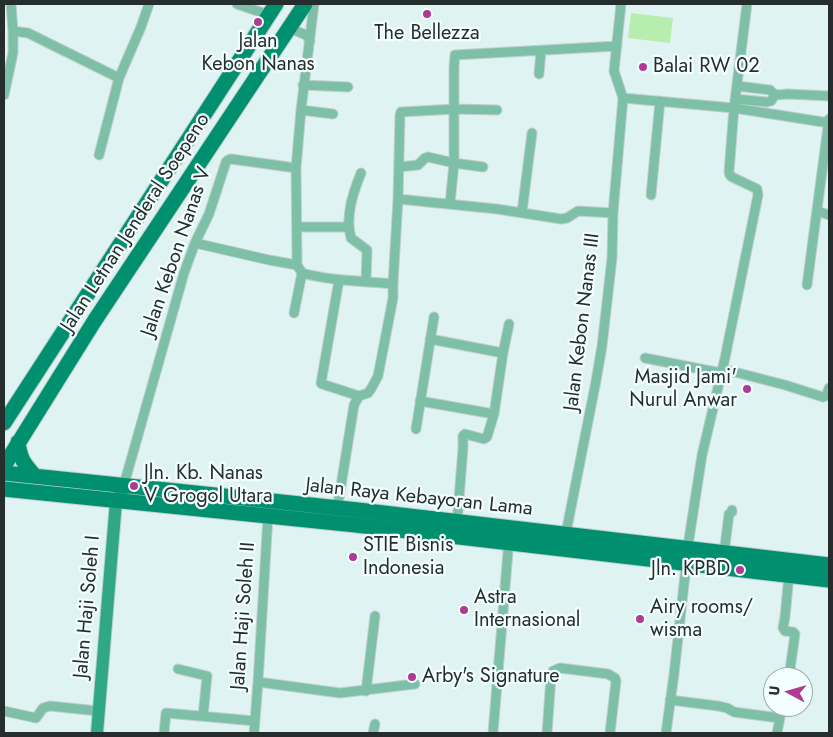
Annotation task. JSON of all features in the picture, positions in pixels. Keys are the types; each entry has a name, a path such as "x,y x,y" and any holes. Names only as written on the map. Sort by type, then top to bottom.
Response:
{"main road":[{"name":"Jalan Letnan Jenderal Soepeno","path":"4,466 95,320 305,4"},
{"name":"Jalan Letnan Jenderal Soepeno","path":"4,423 273,9"},
{"path":"158,186 160,194 168,199 175,199"},
{"path":"18,442 20,454 26,466 36,476"},
{"name":"Jalan Raya Kebayoran Lama","path":"4,473 125,486 165,498 687,556 789,576 829,580"},
{"path":"54,494 56,479"},
{"name":"Jalan Raya Kebayoran Lama","path":"4,489 116,501 165,498"},
{"name":"Jalan Raya Kebayoran Lama","path":"266,508 338,508 457,529"},
{"name":"Jalan Raya Kebayoran Lama","path":"687,556 724,553 829,565"}],"street":[{"path":"4,95 13,53 10,4"},
{"path":"99,155 119,78 149,4"},
{"path":"237,4 273,9"},
{"path":"294,313 300,269 296,168 300,110 314,4"},
{"path":"621,4 614,72 623,98 735,104 767,102 775,95 829,96"},
{"path":"666,733 687,556 702,455 722,371 758,192 755,188 730,175 735,104 747,4"},
{"path":"289,28 306,35 310,42"},
{"path":"13,31 28,33 119,78"},
{"path":"450,204 454,163 455,55 617,46"},
{"path":"539,74 541,51"},
{"path":"303,85 348,86"},
{"path":"737,86 770,90 775,95"},
{"name":"Jalan Kebon Nanas III","path":"565,542 602,346 612,258 613,213 623,98"},
{"path":"651,195 660,101"},
{"path":"735,104 829,123"},
{"path":"339,280 321,383 358,396 368,392 378,376 392,298 401,112 455,109 497,110"},
{"path":"300,110 333,114"},
{"path":"807,285 817,212 826,171 829,118"},
{"path":"522,212 532,133"},
{"path":"399,166 418,165 426,157 483,167"},
{"name":"Jalan Kebon Nanas V","path":"125,486 184,273 195,243 209,214 226,162 231,159 296,168"},
{"path":"361,173 351,204 349,227 351,238 367,250 366,281"},
{"path":"398,198 522,212 561,219 567,218 578,211 613,213"},
{"path":"817,212 829,215"},
{"path":"297,227 349,227"},
{"path":"195,243 300,269 312,276 393,284"},
{"path":"416,429 434,317"},
{"path":"457,529 463,436 466,434 487,437 494,414 509,324"},
{"path":"430,340 503,352"},
{"path":"645,358 722,371 786,385 823,397 826,396 829,388"},
{"path":"338,508 354,405 358,396"},
{"path":"420,402 494,414"},
{"name":"Jalan Haji Soleh I","path":"97,733 116,501 125,486"},
{"name":"Jalan Haji Soleh II","path":"254,733 266,508"},
{"path":"724,553 729,514 732,510"},
{"path":"493,733 509,535"},
{"path":"789,576 784,630 795,634 791,667"},
{"path":"366,691 375,616"},
{"path":"547,733 551,677 553,671 560,668 608,674 615,678 610,733"},
{"path":"178,670 207,676 203,716"},
{"path":"258,682 340,693 415,684"},
{"path":"670,700 718,706 734,712 779,718 777,733"},
{"path":"4,711 36,718 43,708 50,706 98,711"},
{"path":"164,733 166,713 255,721"}],"green space":[{"path":"631,13 673,18 670,43 628,38"}],"place":[{"name":"The Bellezza","path":"427,14"},
{"name":"Jalan Kebon Nanas","path":"258,22"},
{"name":"Balai RW 02","path":"643,67"},
{"name":"Masjid Jami' Nurul Anwar","path":"747,389"},
{"name":"Jln. Kb. Nanas V Grogol Utara","path":"134,486"},
{"name":"STIE Bisnis Indonesia","path":"353,557"},
{"name":"Jln. KPBD","path":"740,570"},
{"name":"Astra Internasional","path":"464,610"},
{"name":"Airy rooms/ wisma","path":"640,619"},
{"name":"Arby's Signature","path":"412,677"}]}
